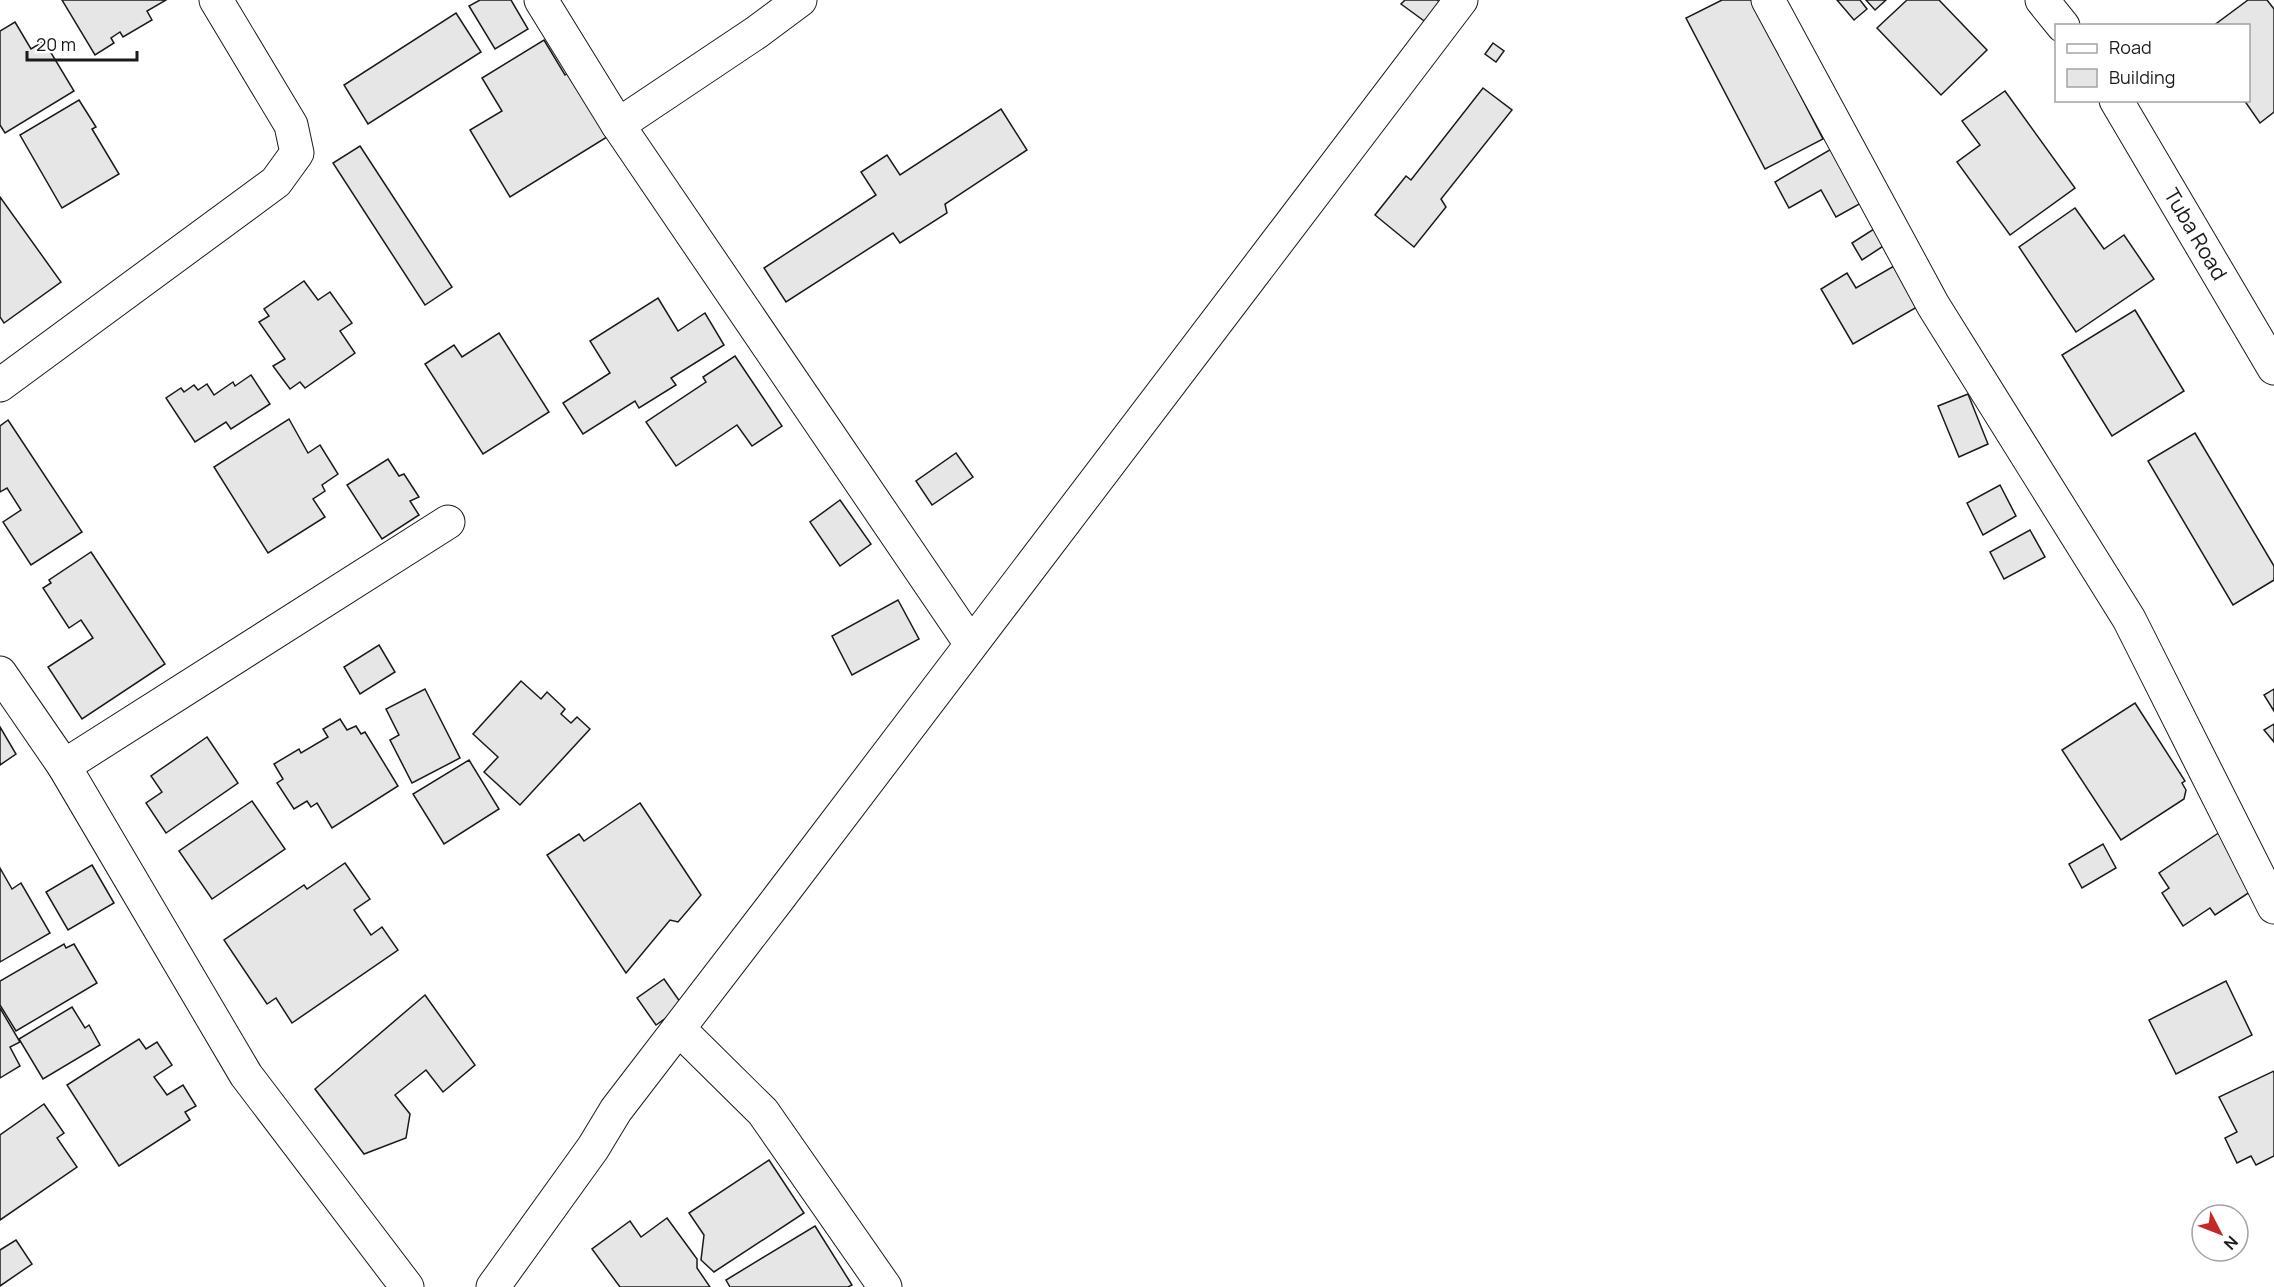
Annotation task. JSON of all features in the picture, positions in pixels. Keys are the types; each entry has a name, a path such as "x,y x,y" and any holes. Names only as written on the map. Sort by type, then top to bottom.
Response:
{"street":[{"path":"0,385 276,182 297,153 291,125 216,0"},
{"path":"541,0 618,124 972,644"},
{"path":"618,124 757,32 800,0"},
{"path":"493,1287 593,1148 616,1110 1461,0"},
{"path":"1768,0 1933,305 2129,619 2274,907"},
{"path":"2042,0 2061,24"},
{"name":"Tuba Road","path":"2117,102 2274,368"},
{"path":"64,766 448,522"},
{"path":"0,673 64,766 246,1075 407,1287"},
{"path":"679,1029 764,1112 885,1287"}],"building":[{"path":"62,0 166,0 147,11 152,20 123,37 120,32 111,38 114,43 95,55"},
{"path":"480,0 511,0 528,29 495,49 469,6"},
{"path":"1405,0 1437,0 1441,3 1427,23 1401,4"},
{"path":"1722,0 1751,0 1823,139 1765,169 1686,18"},
{"path":"1837,0 1860,0 1867,9 1854,20"},
{"path":"1866,0 1886,0 1875,10"},
{"path":"1907,0 1939,0 1987,50 1941,95 1877,28"},
{"path":"2248,0 2267,0 2274,9 2274,112 2260,123 2245,102 2250,102 2250,24 2216,24"},
{"path":"456,13 481,52 368,124 344,85"},
{"path":"15,22 31,49 44,41 74,91 5,133 0,125 0,31"},
{"path":"544,40 565,75 568,73 607,137 510,197 470,130 502,111 482,78"},
{"path":"1493,43 1504,51 1496,62 1485,54"},
{"path":"1483,88 1512,110 1441,199 1446,207 1414,247 1375,215 1406,176 1411,180"},
{"path":"2005,91 2075,188 2010,235 1957,162 1980,145 1962,121"},
{"path":"79,100 96,127 92,129 119,174 62,208 20,135"},
{"path":"1001,109 1027,150 945,204 947,213 900,243 893,233 786,302 764,268 876,195 861,172 887,155 900,175"},
{"path":"360,146 452,287 425,305 333,163"},
{"path":"1833,148 1863,202 1836,217 1821,190 1789,208 1775,182"},
{"path":"0,197 61,282 4,323 0,317"},
{"path":"2075,208 2104,249 2124,235 2154,279 2076,332 2019,247"},
{"path":"1877,227 1888,243 1862,260 1852,243"},
{"path":"1894,266 1917,307 1853,344 1821,289 1847,273 1856,288"},
{"path":"304,281 318,300 330,292 352,323 340,331 355,353 305,388 300,382 290,389 273,366 285,359 259,322 269,316 264,309"},
{"path":"658,298 678,331 705,313 724,345 671,378 676,385 639,408 635,401 583,434 563,403 610,373 590,341"},
{"path":"2135,310 2184,391 2112,436 2062,355"},
{"path":"499,333 549,412 483,454 425,364 454,345 462,357"},
{"path":"735,356 782,426 752,446 737,425 676,466 646,422 706,382 703,377"},
{"path":"251,375 270,404 231,429 226,422 195,442 166,398 181,388 184,392 194,385 198,390 207,384 214,395 233,382 235,386"},
{"path":"1968,394 1988,444 1959,457 1938,406"},
{"path":"289,419 308,453 320,445 338,474 322,485 325,491 313,499 325,517 268,553 214,467"},
{"path":"8,420 82,532 31,565 3,522 21,510 7,488 0,492 0,426"},
{"path":"2195,433 2274,566 2274,580 2233,605 2148,461"},
{"path":"956,453 973,477 932,505 916,481"},
{"path":"388,459 399,476 404,474 419,497 410,501 419,515 382,539 347,485"},
{"path":"2000,485 2016,516 1983,535 1967,503"},
{"path":"840,500 871,544 840,566 810,522"},
{"path":"2030,530 2045,557 2004,579 1990,552"},
{"path":"91,552 165,664 82,719 48,667 93,638 81,620 69,628 43,588 51,583 49,580"},
{"path":"898,600 919,639 852,675 832,636"},
{"path":"379,645 395,672 360,694 344,667"},
{"path":"521,681 541,699 547,692 565,709 561,714 571,723 577,717 590,729 520,805 484,772 498,757 473,734"},
{"path":"425,689 460,758 412,783 390,740 399,735 386,709"},
{"path":"2274,689 2274,711 2264,695"},
{"path":"2135,703 2185,781 2182,783 2186,790 2184,799 2121,840 2062,750"},
{"path":"340,719 347,730 356,726 361,734 365,732 398,786 332,828 317,803 311,807 307,801 294,809 277,783 283,779 274,764 299,749 301,753 328,737 323,729"},
{"path":"2274,724 2274,742 2264,730"},
{"path":"0,727 16,754 0,765"},
{"path":"207,737 238,783 166,833 146,803 162,792 151,776"},
{"path":"469,760 499,809 444,844 413,794"},
{"path":"252,801 285,849 212,899 179,851"},
{"path":"640,803 701,895 678,922 670,920 626,973 547,855 579,834 584,841"},
{"path":"2220,832 2256,888 2215,915 2210,908 2183,926 2162,893 2169,888 2159,873"},
{"path":"2103,844 2116,868 2082,888 2069,864"},
{"path":"345,863 370,899 354,910 371,935 382,927 398,950 292,1023 276,998 267,1004 224,940 304,885 307,889"},
{"path":"92,865 114,903 68,930 46,892"},
{"path":"0,868 12,889 21,883 50,933 0,962"},
{"path":"64,944 66,948 74,944 97,983 16,1031 0,1005 0,981"},
{"path":"664,979 683,1006 656,1025 637,998"},
{"path":"2226,981 2252,1035 2176,1074 2149,1020"},
{"path":"425,995 475,1065 443,1092 426,1070 395,1095 410,1114 406,1138 364,1154 315,1089"},
{"path":"72,1007 85,1028 89,1025 100,1045 43,1079 19,1039"},
{"path":"0,1008 20,1042 10,1047 20,1066 0,1078"},
{"path":"139,1039 146,1049 157,1042 172,1065 154,1077 167,1095 183,1085 196,1106 185,1112 190,1120 119,1166 67,1085"},
{"path":"2274,1071 2274,1156 2256,1165 2251,1156 2237,1163 2225,1138 2237,1132 2219,1097"},
{"path":"44,1104 64,1133 57,1138 77,1167 0,1220 0,1135"},
{"path":"769,1160 804,1213 714,1272 701,1260 704,1235 689,1213"},
{"path":"667,1218 697,1259 697,1268 710,1287 620,1287 592,1249 630,1221 641,1237"},
{"path":"815,1226 852,1285 848,1287 730,1287 726,1280"},
{"path":"16,1240 32,1264 0,1286 0,1250"}]}
